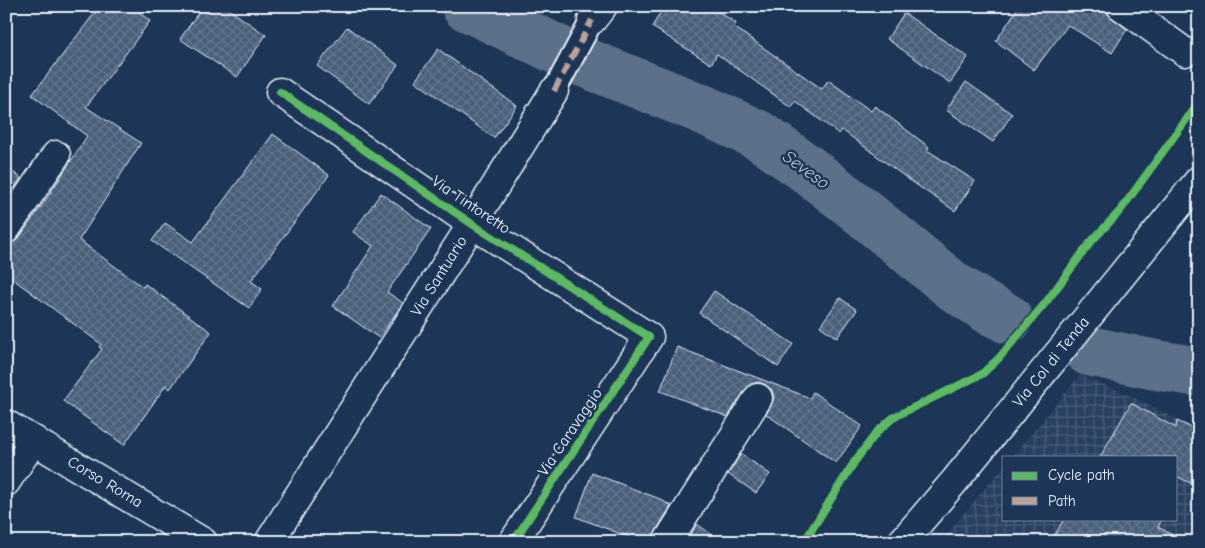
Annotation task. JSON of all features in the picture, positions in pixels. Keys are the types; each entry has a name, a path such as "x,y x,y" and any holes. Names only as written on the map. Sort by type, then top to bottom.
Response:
{"street":[{"path":"1120,6 1185,52"},
{"name":"Via Santuario","path":"270,542 472,224 554,91 598,13"},
{"name":"Via Tintoretto","path":"280,92 472,224 649,336"},
{"path":"6,229 56,155"},
{"name":"Via Col di Tenda","path":"902,542 953,483 1199,180"},
{"name":"Via Caravaggio","path":"513,542 649,336"},
{"path":"667,542 758,398"},
{"name":"Corso Roma","path":"6,424 203,542"},
{"path":"6,482 34,440"}],"shaded area":[{"path":"1080,375 1134,397 1199,431 1199,542 940,542 1002,468 1002,520 1178,520 1178,456 1013,456"}],"building":[{"path":"100,6 131,6 150,21 86,107 141,143 79,240 143,287 145,284 211,332 170,389 166,385 124,445 63,401 102,349 99,347 101,344 6,274 6,244 13,243 19,238 87,136 32,95"},
{"path":"203,6 224,6 266,35 237,77 180,39"},
{"path":"664,6 709,6 736,23 734,27 822,89 828,80 871,111 875,106 929,147 927,150 975,181 955,211 842,130 839,134 795,101 791,107 717,54 711,64 652,27"},
{"path":"1019,6 1106,6 1107,13 1127,29 1112,53 1068,25 1034,70 996,41"},
{"path":"904,13 968,57 950,83 887,39"},
{"path":"347,27 398,65 369,104 317,66"},
{"path":"438,49 517,106 494,138 415,81"},
{"path":"966,82 1012,114 993,142 946,110"},
{"path":"273,134 329,175 251,281 262,289 249,308 152,241 165,223 193,242"},
{"path":"6,167 21,178 6,201"},
{"path":"381,193 431,229 387,292 403,303 379,338 333,306 373,246 353,232"},
{"path":"714,291 793,344 778,367 699,313"},
{"path":"840,298 857,310 837,338 820,326"},
{"path":"677,347 810,398 813,392 862,426 836,463 766,414 774,398 772,390 766,385 758,382 750,384 728,417 660,391"},
{"path":"1131,403 1176,428 1177,421 1199,431 1199,487 1178,477 1178,456 1101,456"},
{"path":"741,454 770,474 756,493 728,474"},
{"path":"592,473 660,499 671,506 651,542 642,542 576,517"},
{"path":"1063,520 1162,520 1158,527 1185,542 1051,542"},
{"path":"697,524 722,542 686,542"}],"waterway":[{"name":"Seveso","path":"466,6 562,52"},
{"name":"Seveso","path":"581,61 702,109 760,136 855,206 953,286 1008,319"},
{"name":"Seveso","path":"1089,351 1199,372"}],"marked path":[{"path":"554,91 592,20"}],"cycle path":[{"path":"280,92 472,224 649,337 513,542"},
{"path":"804,542 855,461 878,431 894,417 982,374 999,358 1047,301 1090,243 1120,211 1199,102"}]}
